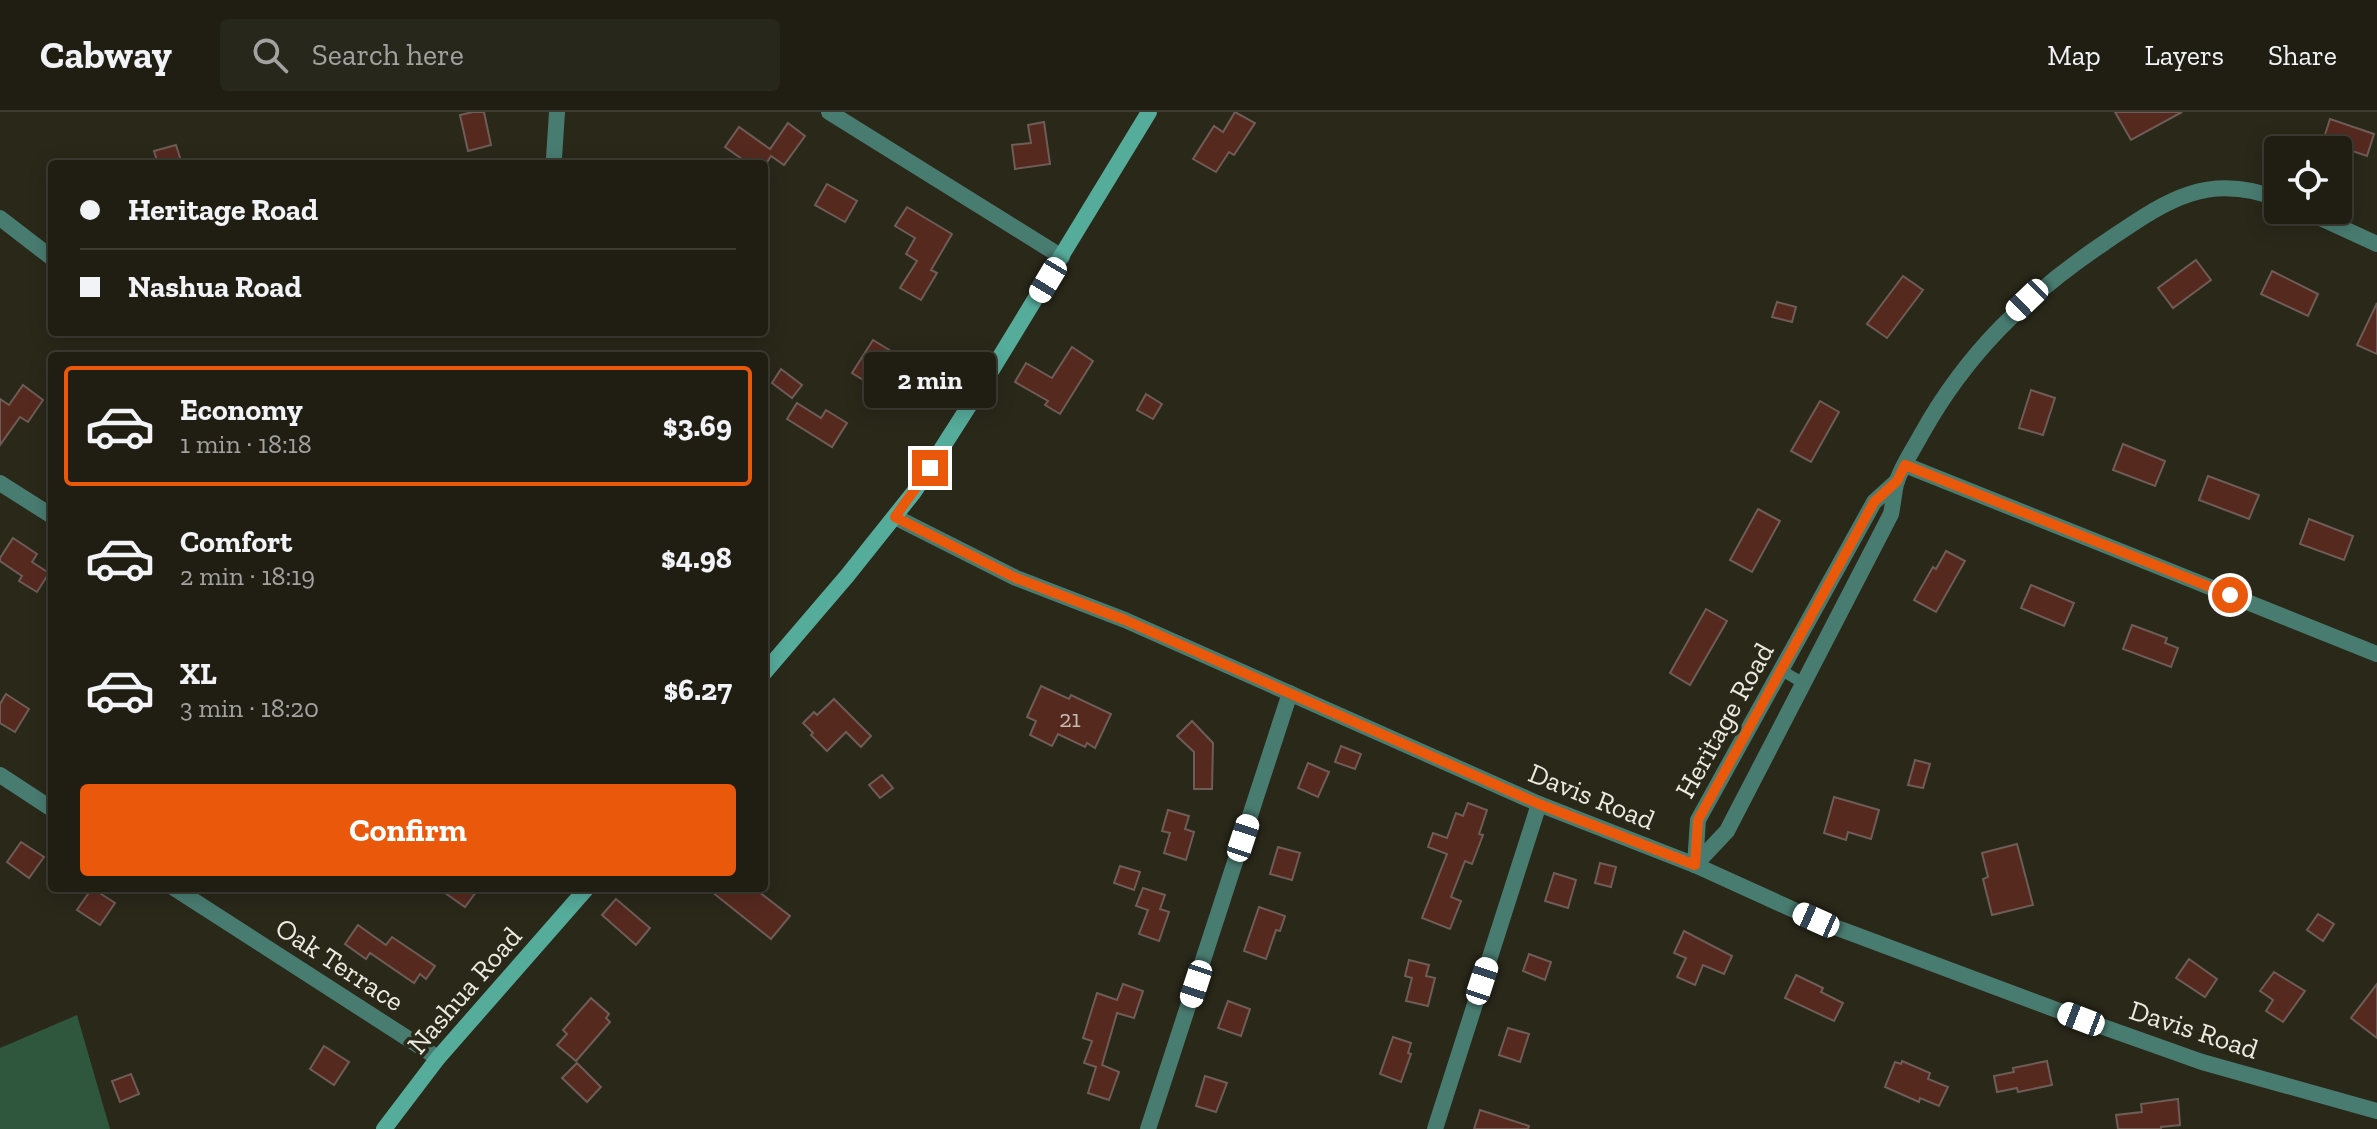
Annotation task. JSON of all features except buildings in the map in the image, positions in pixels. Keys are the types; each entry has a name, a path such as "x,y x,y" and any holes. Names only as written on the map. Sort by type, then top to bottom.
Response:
{"main road":[{"path":"768,668 914,492 1149,112"},
{"name":"Nashua Road","path":"384,1129 438,1058 583,892"}],"street":[{"path":"554,158 557,112"},
{"path":"829,112 1062,257"},
{"name":"Heritage Road","path":"1695,865 1727,831 1891,514 1897,481 1905,465 1938,405 1978,351 2027,300 2060,273 2155,209 2184,195 2205,190 2226,188 2264,194"},
{"path":"0,218 48,255"},
{"path":"2333,224 2377,244"},
{"path":"1905,465 2377,654"},
{"name":"Heritage Road","path":"1695,865 1698,820 1874,502 1897,481"},
{"path":"0,483 48,513"},
{"name":"Davis Road","path":"895,517 1016,578 1125,620 1539,804 1695,865 1816,920 2202,1062 2377,1111"},
{"path":"1148,1129 1290,693"},
{"path":"0,775 48,806"},
{"path":"1435,1129 1539,804"},
{"name":"Oak Terrace","path":"180,892 438,1058"}],"lane":[{"path":"1837,569 1857,579"},
{"path":"1781,670 1803,683"}],"green space":[{"path":"77,1015 110,1129 0,1129 0,1048"}],"route":[{"path":"930,468 895,517 1016,578 1125,620 1539,804 1695,865 1698,820 1874,502 1897,481 1905,465 2230,595"}]}
